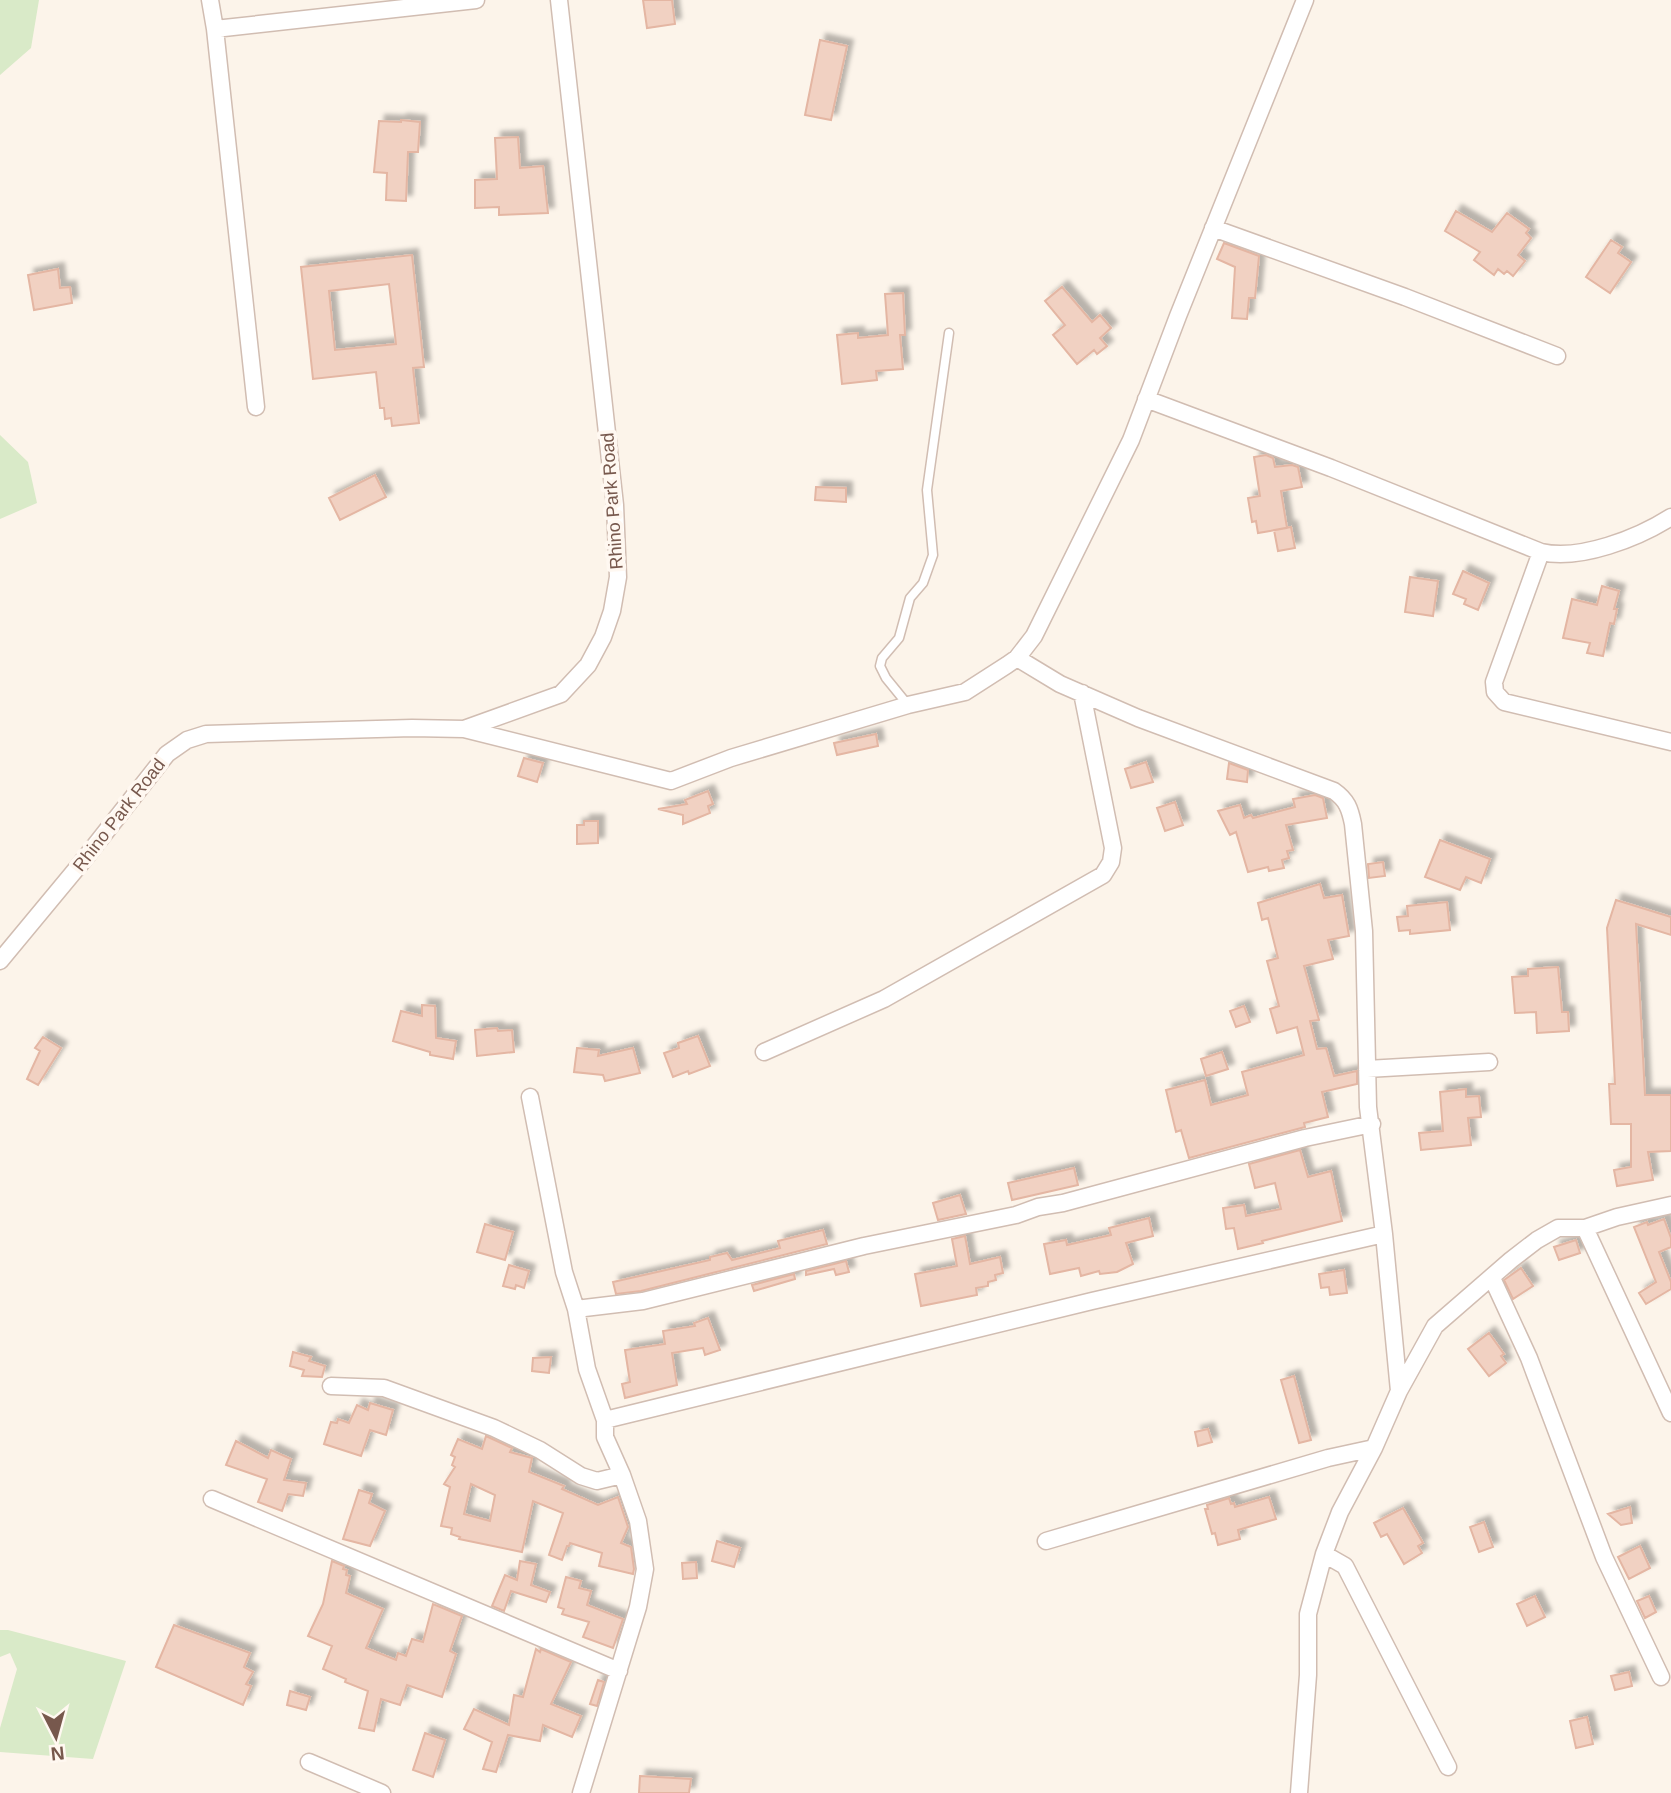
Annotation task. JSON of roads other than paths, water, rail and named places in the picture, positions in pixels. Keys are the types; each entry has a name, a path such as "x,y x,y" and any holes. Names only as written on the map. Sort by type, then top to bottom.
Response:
{"street":[{"path":"210,0 256,407"},
{"path":"215,29 476,0"},
{"name":"Rhino Park Road","path":"0,961 159,763 187,740 206,734 464,729 561,694 588,665 603,637 612,611 618,577 615,505 559,0"},
{"path":"464,729 671,781 722,761 908,705 965,692 1017,657 1034,636 1130,440 1305,0"},
{"path":"1213,228 1405,297 1557,356"},
{"path":"1146,399 1331,468 1541,552 1565,555 1607,547 1671,517"},
{"path":"1541,552 1494,682 1495,692 1504,702 1671,742"},
{"path":"1017,657 1060,684 1138,718 1334,791 1344,798 1353,824 1364,931 1368,1107 1384,1234 1399,1391"},
{"path":"764,1052 884,999 1103,876 1111,862 1114,848 1082,693"},
{"path":"1367,1069 1489,1062"},
{"path":"530,1097 564,1272 576,1309 587,1369 605,1420 604,1437 622,1475 638,1521 645,1569 638,1607 581,1793"},
{"path":"576,1309 643,1301 864,1246 954,1229 1305,1138 1371,1124"},
{"path":"1299,1793 1308,1675 1308,1614 1324,1554 1340,1512 1434,1326 1536,1240 1558,1228 1586,1228 1617,1217 1671,1205"},
{"path":"1586,1228 1671,1413"},
{"path":"605,1420 1092,1301 1384,1234"},
{"path":"1492,1278 1529,1358 1604,1557 1661,1677"},
{"path":"331,1386 384,1388 494,1428 597,1481 622,1475"},
{"path":"1045,1541 1328,1458 1374,1448"},
{"path":"212,1499 619,1671"},
{"path":"1324,1554 1345,1566 1448,1768"},
{"path":"309,1762 382,1793"}],"lane":[{"path":"908,705 886,678 880,666 882,658 899,638 910,598 923,583 933,555 927,490 949,333"}]}
